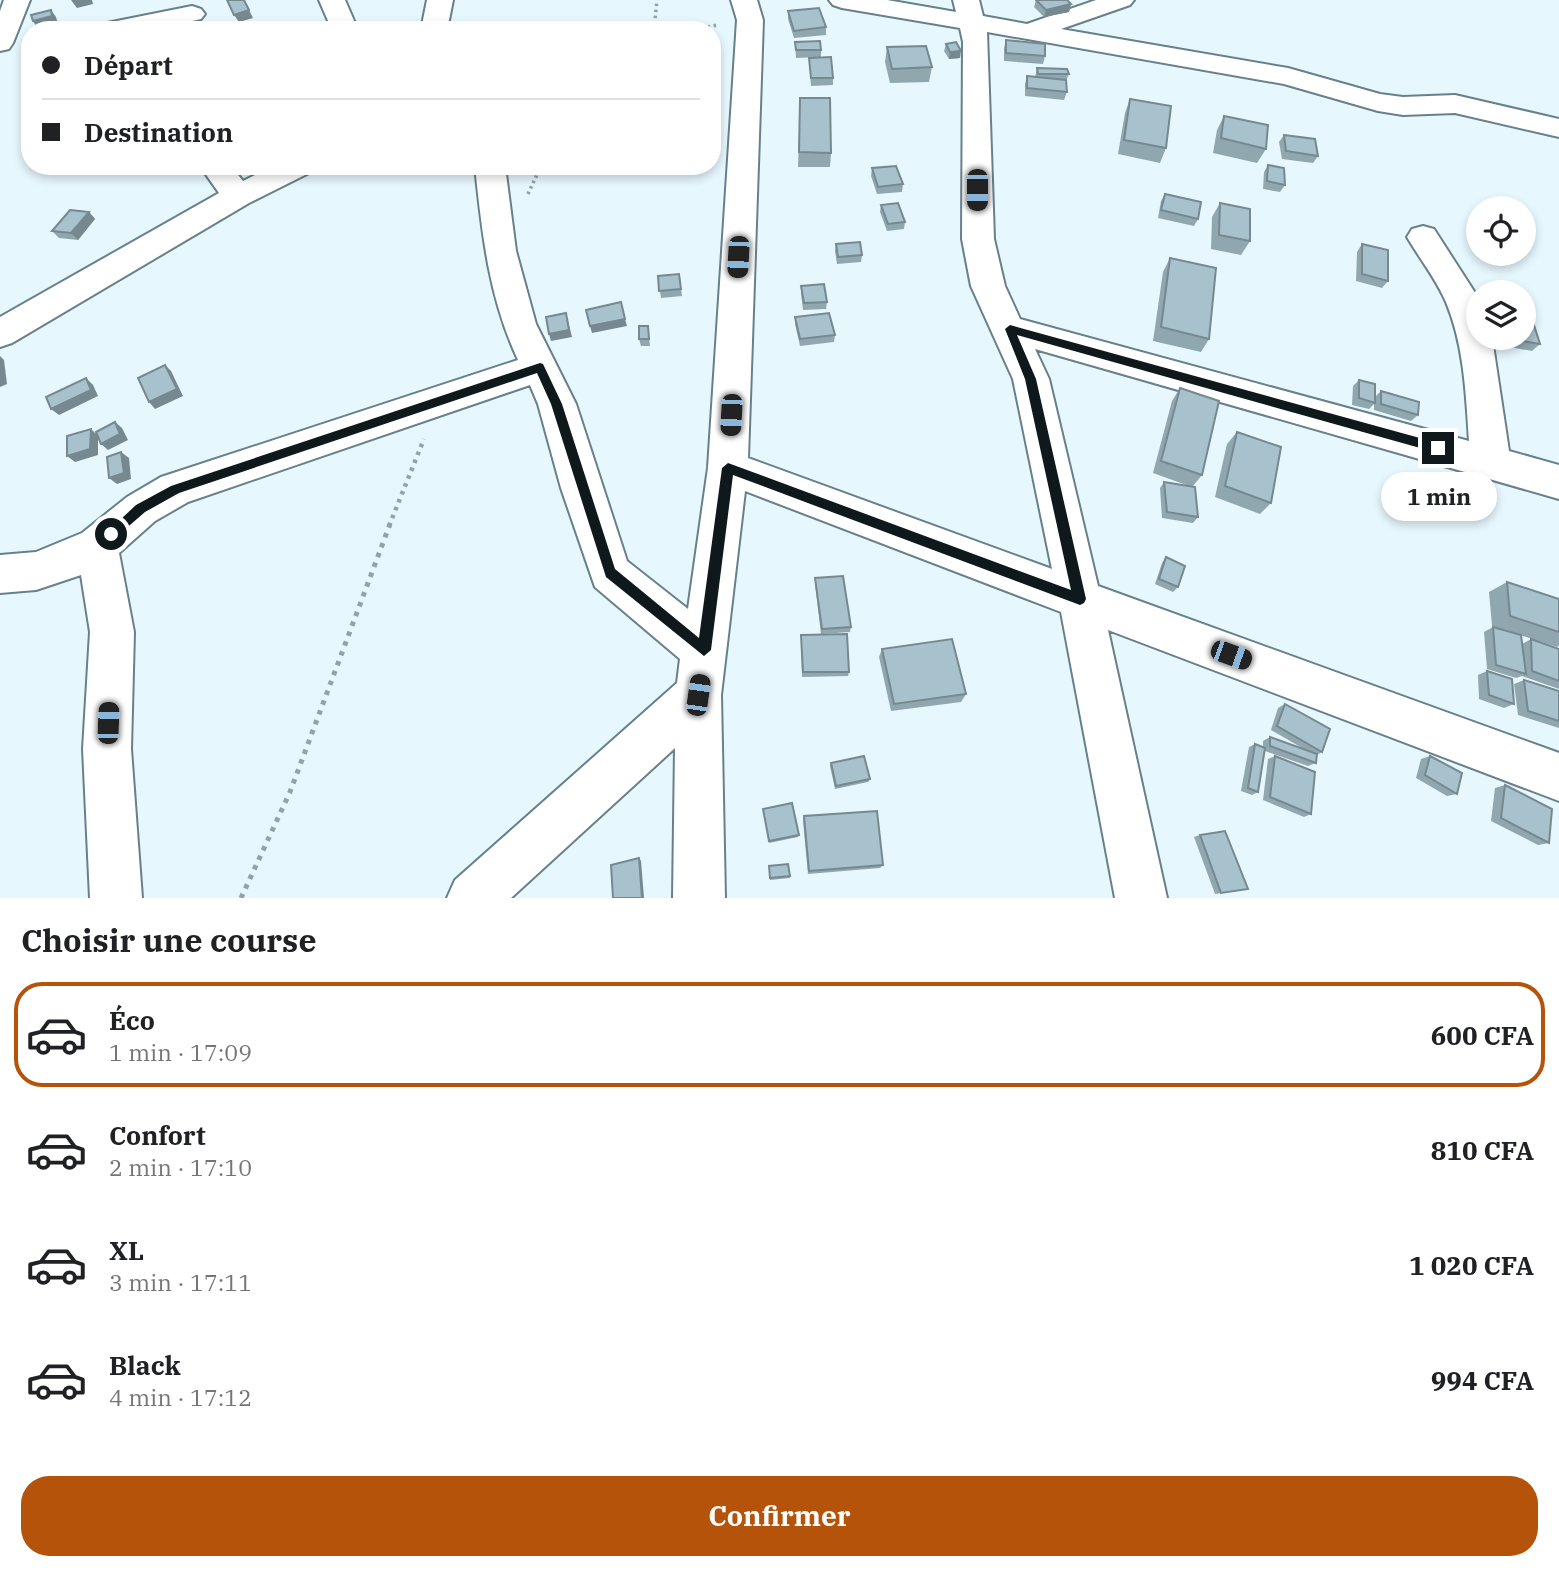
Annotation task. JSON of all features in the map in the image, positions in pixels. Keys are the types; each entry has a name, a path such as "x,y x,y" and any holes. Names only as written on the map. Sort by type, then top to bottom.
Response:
{"street":[{"path":"0,43 17,0"},
{"path":"332,0 341,21"},
{"path":"436,21 440,0"},
{"path":"699,898 701,672 728,468 750,20 744,0"},
{"path":"842,0 968,11 1029,32 1288,76 1391,104 1455,104 1559,128"},
{"path":"1029,32 1121,0"},
{"path":"968,11 976,42 978,239 988,286 1031,379 1080,599 1141,898"},
{"path":"160,21 193,15"},
{"path":"0,53 21,49"},
{"path":"222,175 238,196"},
{"path":"0,334 238,196 280,175"},
{"path":"492,175 503,264 519,324 557,404 610,573 701,672"},
{"path":"1423,237 1454,283 1467,311 1476,342 1491,463"},
{"path":"1010,329 1559,482"},
{"path":"0,575 60,565 97,546 141,509 176,489 540,367"},
{"path":"728,468 1559,777"},
{"path":"97,546 112,632 107,749 116,898"},
{"path":"473,898 701,672"}],"path":[{"path":"655,21 657,0"},
{"path":"241,898 290,792 364,589 439,402"}],"building":[{"path":"227,0 244,0 249,10 234,15"},
{"path":"1036,0 1067,0 1071,4 1046,10"},
{"path":"819,8 826,27 794,31 788,11"},
{"path":"51,10 52,16 33,21 31,15"},
{"path":"1006,40 1045,44 1045,56 1006,53"},
{"path":"820,41 821,50 796,50 795,42"},
{"path":"956,42 961,51 950,52 946,44"},
{"path":"926,46 932,67 892,69 887,47"},
{"path":"831,57 833,78 811,78 809,58"},
{"path":"1037,68 1067,69 1069,74 1038,74"},
{"path":"1027,76 1066,80 1067,92 1027,88"},
{"path":"800,98 830,98 831,153 799,152"},
{"path":"1130,99 1171,106 1166,148 1124,140"},
{"path":"1224,116 1268,125 1266,149 1221,138"},
{"path":"1284,135 1315,139 1318,156 1286,151"},
{"path":"1268,165 1284,168 1285,185 1267,181"},
{"path":"896,166 903,184 878,187 872,168"},
{"path":"1165,194 1201,202 1198,219 1161,210"},
{"path":"898,203 905,222 888,224 881,205"},
{"path":"1220,203 1250,209 1250,241 1219,235"},
{"path":"70,210 89,212 71,233 52,231"},
{"path":"860,242 862,255 838,257 836,244"},
{"path":"1362,244 1388,250 1388,281 1362,274"},
{"path":"1170,258 1216,268 1209,339 1161,327"},
{"path":"679,274 681,289 659,291 658,276"},
{"path":"824,284 827,302 804,303 801,286"},
{"path":"621,302 625,319 590,326 586,310"},
{"path":"566,313 569,330 549,334 546,317"},
{"path":"829,313 835,335 800,339 795,317"},
{"path":"639,326 648,326 649,339 639,339"},
{"path":"165,365 177,389 149,402 138,378"},
{"path":"86,378 91,390 51,409 46,397"},
{"path":"1359,380 1375,384 1375,403 1359,398"},
{"path":"1180,388 1219,401 1202,475 1161,461"},
{"path":"1381,391 1419,402 1418,415 1381,404"},
{"path":"115,422 120,434 101,444 96,432"},
{"path":"91,429 90,449 67,456 67,436"},
{"path":"1237,432 1281,447 1271,503 1225,486"},
{"path":"121,452 124,473 109,478 107,457"},
{"path":"1164,482 1195,487 1198,517 1167,512"},
{"path":"1166,557 1185,566 1178,587 1159,579"},
{"path":"843,576 851,627 822,629 815,578"},
{"path":"1507,582 1559,599 1559,632 1510,616"},
{"path":"1493,627 1521,635 1526,674 1496,665"},
{"path":"847,634 849,672 803,672 801,635"},
{"path":"952,639 966,694 894,704 882,649"},
{"path":"1531,639 1559,649 1559,681 1532,671"},
{"path":"1487,671 1512,679 1514,704 1489,695"},
{"path":"1524,680 1559,691 1559,721 1528,711"},
{"path":"1285,704 1330,729 1322,752 1277,726"},
{"path":"1270,737 1317,754 1316,763 1270,746"},
{"path":"1255,744 1265,748 1258,792 1248,788"},
{"path":"864,756 870,779 836,786 831,763"},
{"path":"1275,756 1315,772 1311,814 1270,797"},
{"path":"1430,756 1462,773 1457,794 1425,775"},
{"path":"1505,785 1552,809 1549,843 1501,818"},
{"path":"792,803 799,835 769,841 763,809"},
{"path":"877,811 883,865 809,871 804,816"},
{"path":"1225,831 1248,889 1221,893 1200,835"},
{"path":"639,858 642,898 613,898 611,865"},
{"path":"788,864 790,876 770,878 769,866"}],"route":[{"path":"111,534 156,498 176,489 540,367 557,404 581,488 610,573 704,650 728,468 1080,599 1031,379 1010,329 1438,448"}]}
